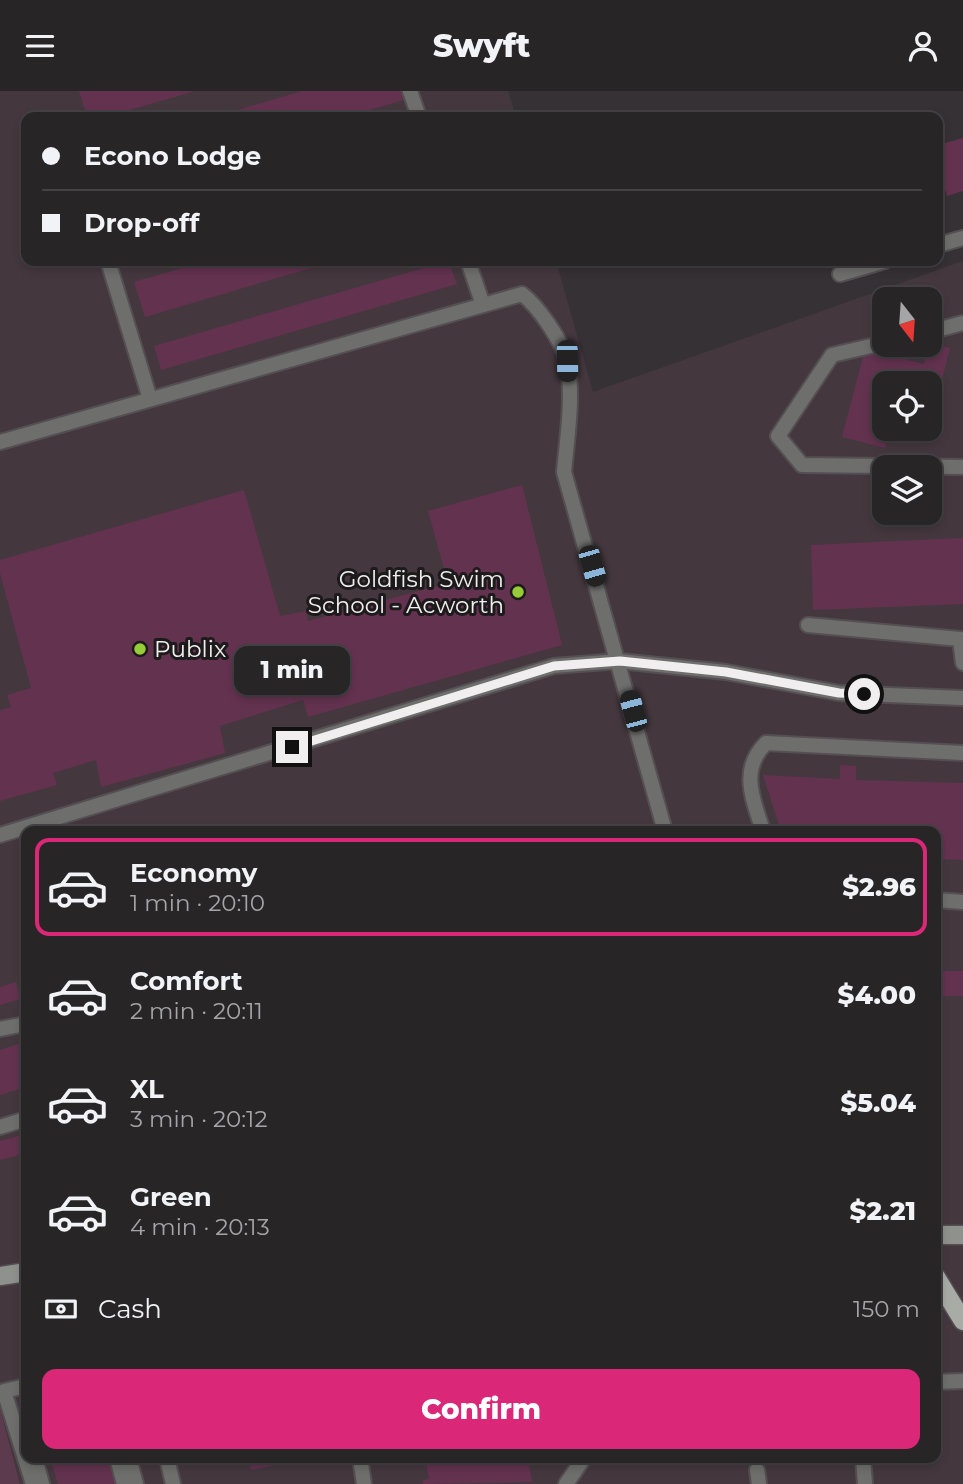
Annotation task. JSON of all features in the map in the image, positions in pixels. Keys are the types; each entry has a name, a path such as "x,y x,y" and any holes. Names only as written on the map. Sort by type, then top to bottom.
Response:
{"main road":[{"path":"941,1235 963,1234"},
{"path":"0,1276 21,1273"},
{"path":"941,1285 963,1321"}],"lane":[{"path":"410,91 417,112"},
{"path":"943,244 963,238"},
{"path":"110,266 150,399"},
{"path":"470,266 483,305"},
{"path":"840,274 868,266"},
{"path":"0,442 523,294 537,305 567,361 569,421 564,472 620,661 664,826"},
{"path":"942,329 963,323"},
{"path":"872,345 832,355 778,436 802,465 962,465"},
{"path":"808,625 960,639 963,663"},
{"path":"32,826 554,666 620,661 726,672 839,693 963,698"},
{"path":"762,826 749,781 756,753 766,743 963,753"},
{"path":"68,816 71,826"},
{"path":"0,835 21,829"},
{"path":"941,900 963,902"},
{"path":"0,1029 21,1025"},
{"path":"0,1126 21,1120"},
{"path":"941,1382 963,1381"},
{"path":"21,1386 4,1391 21,1431"},
{"path":"28,1463 33,1484"},
{"path":"36,1463 42,1484"},
{"path":"118,1463 124,1484"},
{"path":"130,1463 136,1484"},
{"path":"168,1463 173,1484"},
{"path":"361,1463 364,1484"},
{"path":"566,1484 581,1463"},
{"path":"863,1463 864,1484"}],"shaded area":[{"path":"0,91 508,91 514,112 21,112 21,266 557,266 593,392 872,293 872,357 942,357 942,287 890,287 963,261 963,1484 20,1484 0,1408"},
{"path":"0,1408 20,1484 0,1484"}],"building":[{"path":"79,91 192,91 122,112 85,112"},
{"path":"302,91 401,91 404,100 362,112 231,112"},
{"path":"963,138 963,191 947,196 943,182 943,144"},
{"path":"189,266 318,266 145,317 134,282"},
{"path":"431,266 450,266 457,284 161,370 154,346"},
{"path":"942,346 950,348 942,379 942,371 872,371 872,441 887,441 885,448 842,437 865,349 872,351 872,357 896,357 924,364 926,357 942,357"},
{"path":"522,485 562,645 308,717 303,700 220,726 225,753 101,787 96,760 53,773 57,785 0,801 0,710 11,707 7,695 31,688 0,573 0,560 244,490 280,616 306,611 308,621 448,583 428,511"},
{"path":"963,538 963,604 813,610 811,545"},
{"path":"840,765 856,766 856,780 963,783 963,860 941,859 941,826 779,826 763,775 840,779"},
{"path":"941,971 963,971 963,996 941,996"},
{"path":"16,982 21,999 0,1005 0,987"},
{"path":"21,1043 21,1089 0,1095 0,1050"},
{"path":"21,1135 21,1154 0,1160 0,1141"},
{"path":"52,1463 113,1463 119,1484 58,1484"},
{"path":"250,1463 285,1463 251,1470"},
{"path":"426,1463 525,1463 529,1464 532,1482 423,1484 423,1480 429,1479"}],"place":[{"name":"Goldfish Swim School - Acworth","path":"518,592"},
{"name":"Publix","path":"140,649"}],"route":[{"path":"292,747 554,666 620,661 726,672 839,693 864,694"}]}
